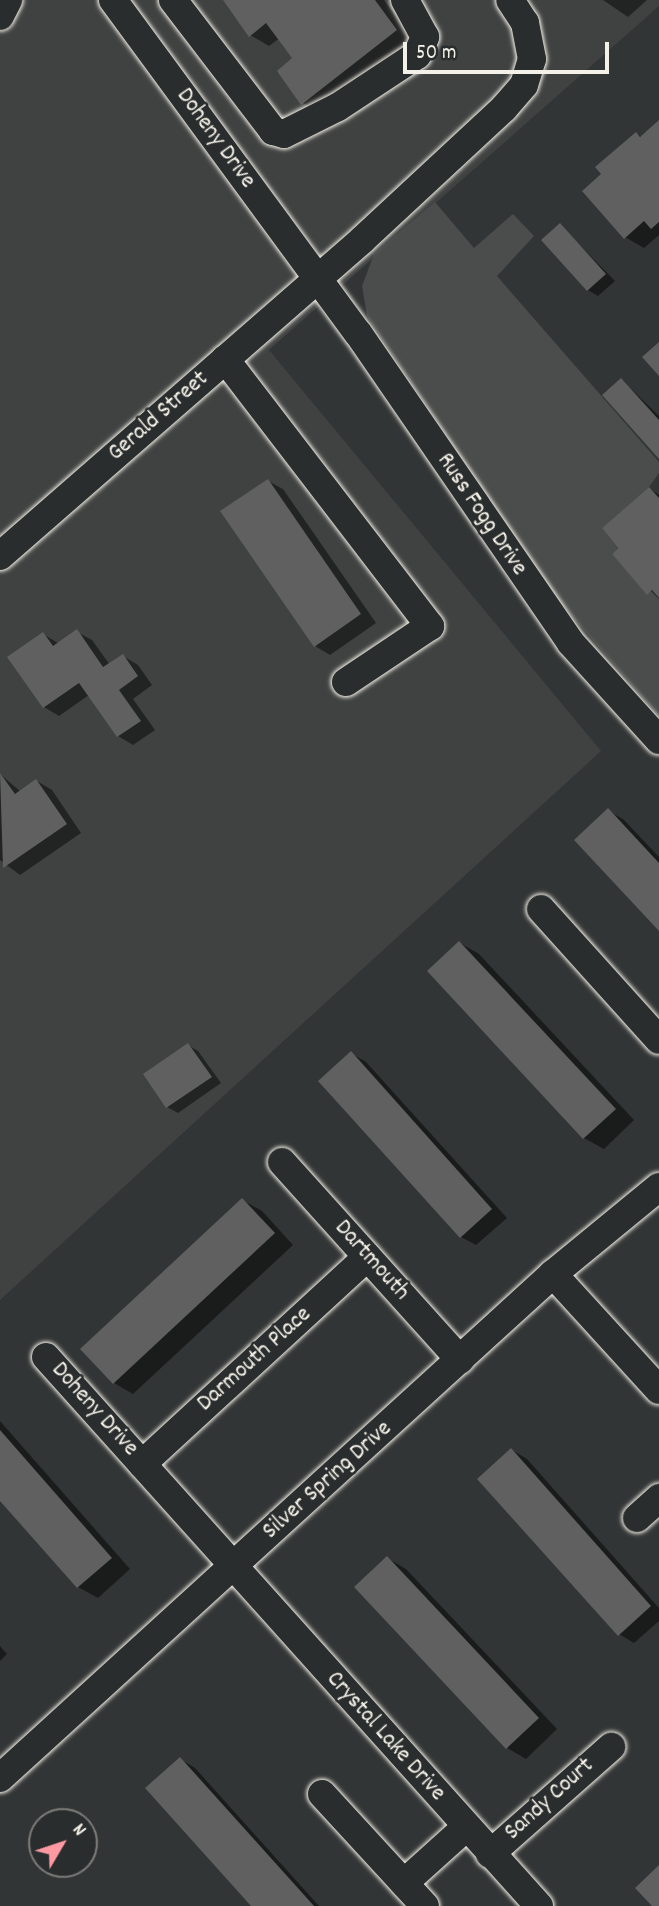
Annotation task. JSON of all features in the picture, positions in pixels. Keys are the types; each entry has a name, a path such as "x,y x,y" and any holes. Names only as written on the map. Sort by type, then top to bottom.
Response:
{"street":[{"path":"0,16 8,0"},
{"name":"Doheny Drive","path":"114,0 317,278"},
{"path":"173,0 273,131 284,134 348,101 417,55 425,37 405,0"},
{"name":"Gerald Street","path":"0,556 317,278 476,135 524,85 532,59 531,41 510,0"},
{"name":"Russ Fogg Drive","path":"317,278 570,643 659,740"},
{"path":"225,359 430,626 346,682"},
{"path":"541,909 659,1040"},
{"name":"Dartmouth","path":"282,1162 460,1360"},
{"name":"Silver Spring Drive","path":"0,1778 553,1274 659,1188"},
{"name":"Darmouth Place","path":"142,1464 367,1257"},
{"path":"553,1274 659,1390"},
{"name":"Doheny Drive","path":"46,1357 142,1464"},
{"path":"142,1464 233,1567"},
{"path":"637,1518 659,1498"},
{"name":"Crystal Lake Drive","path":"233,1567 465,1828 539,1906"},
{"name":"Sandy Court","path":"490,1854 611,1746"},
{"path":"323,1794 425,1906"},
{"path":"404,1883 465,1828"}],"shaded area":[{"path":"0,0 659,0 659,6 269,350 601,751 0,1300"},
{"path":"435,202 474,248 513,214 534,236 497,276 659,462 659,473 649,487 602,528 618,548 612,554 647,594 652,590 659,598 659,716 551,592 367,316 362,286 374,254"}],"building":[{"path":"223,0 375,0 397,30 301,105 277,71 292,58 266,23 249,37"},
{"path":"659,120 659,222 651,229 644,221 624,239 582,191 601,174 595,167 636,132 640,137"},
{"path":"560,223 606,274 587,291 541,240"},
{"path":"659,342 659,376 642,357"},
{"path":"621,378 659,420 659,459 602,395"},
{"path":"268,479 361,614 314,647 220,511"},
{"path":"649,487 659,498 659,598 652,590 647,595 612,554 618,548 602,528"},
{"path":"77,629 103,667 123,654 138,676 119,690 141,721 117,737 79,683 43,708 7,657 43,632 53,646"},
{"path":"0,773 15,794 36,779 67,824 3,868"},
{"path":"608,808 659,863 659,931 574,840"},
{"path":"459,941 616,1109 583,1139 427,971"},
{"path":"188,1043 212,1077 166,1108 143,1074"},
{"path":"351,1051 492,1209 460,1238 318,1081"},
{"path":"242,1198 275,1233 113,1384 80,1349"},
{"path":"0,1430 112,1558 77,1588 0,1501"},
{"path":"511,1448 651,1606 618,1636 477,1479"},
{"path":"387,1556 539,1718 506,1749 354,1587"},
{"path":"180,1757 314,1906 251,1906 145,1788"},
{"path":"659,1865 659,1906 652,1906 635,1888"}]}
